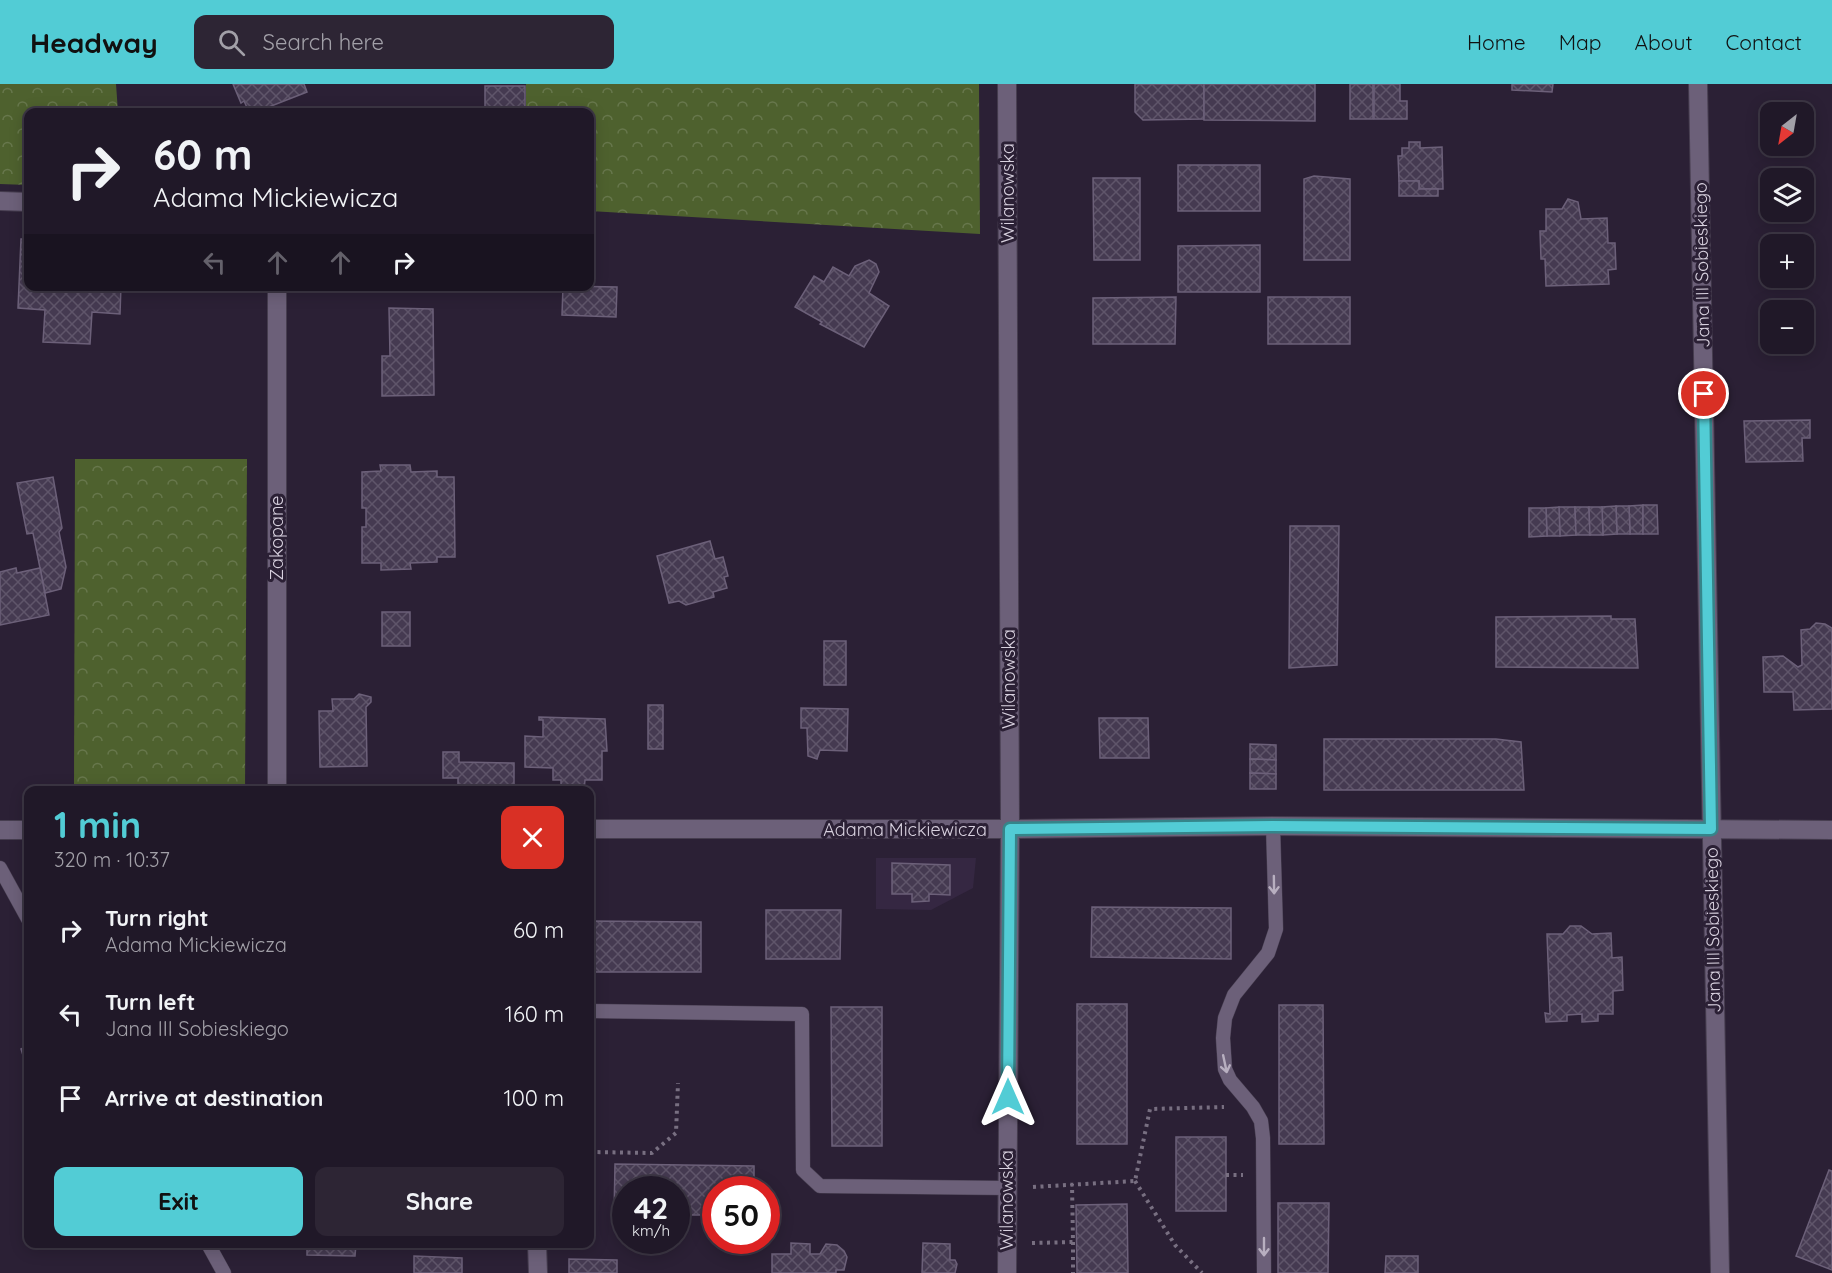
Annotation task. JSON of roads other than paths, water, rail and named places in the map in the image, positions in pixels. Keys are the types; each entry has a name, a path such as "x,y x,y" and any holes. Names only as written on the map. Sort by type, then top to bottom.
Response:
{"street":[{"name":"Wilanowska","path":"1007,84 1010,829 1007,1273"},
{"name":"Jana III Sobieskiego","path":"1698,84 1720,1273"},
{"path":"0,201 24,202"},
{"name":"Zakopane","path":"277,291 277,786"},
{"name":"Adama Mickiewicza","path":"594,830 1273,826 1832,830"},
{"path":"0,830 24,830"},
{"path":"537,1248 538,1273"}],"lane":[{"path":"1264,1273 1261,1121 1225,1069 1223,1038 1225,1018 1234,995 1273,944 1275,929 1273,826"},
{"path":"0,868 24,912"},
{"path":"594,1011 802,1014 803,1170 820,1186 1007,1188"},
{"path":"210,1248 224,1273"}]}
